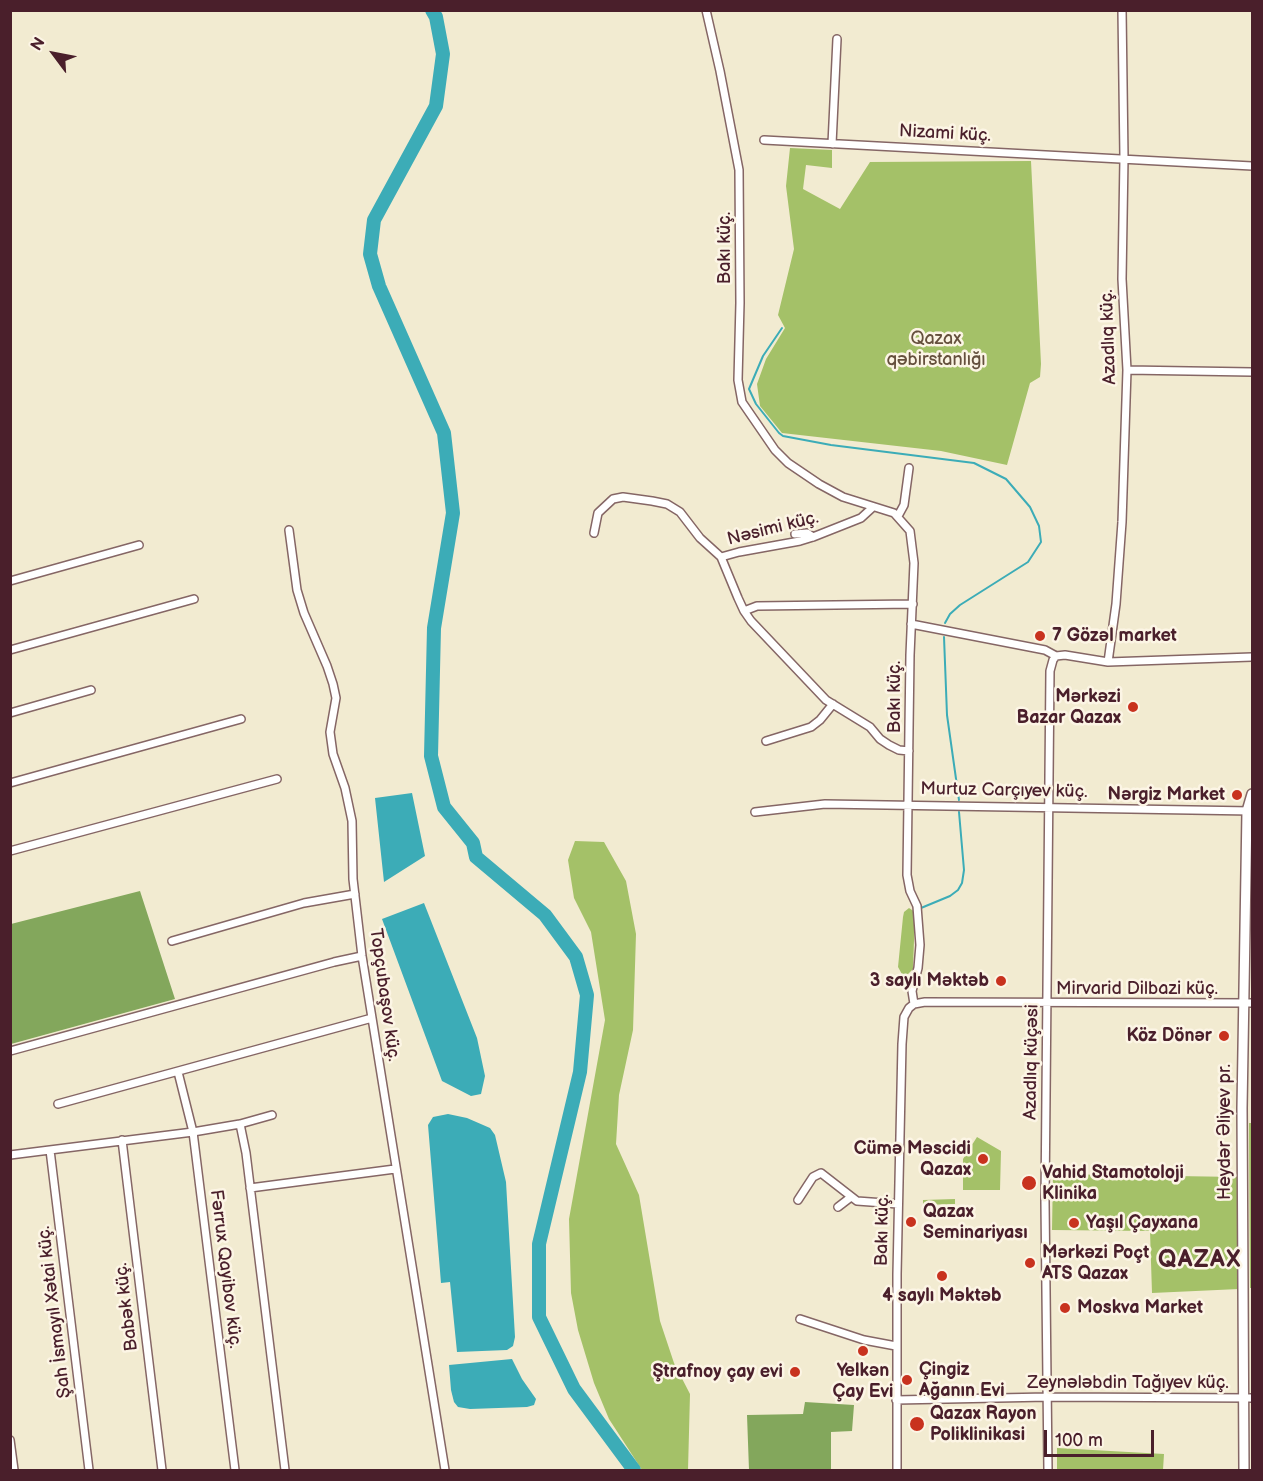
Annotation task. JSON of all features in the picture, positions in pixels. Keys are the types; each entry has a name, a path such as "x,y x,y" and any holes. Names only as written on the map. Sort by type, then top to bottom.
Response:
{"main road":[{"name":"Heydər Əliyev pr.","path":"1247,1469 1248,1398 1241,1201 1252,794"}],"street":[{"name":"Bakı küç.","path":"706,10 738,170 740,303 738,380 742,402 775,450 788,463 828,490 898,516 910,531 914,547 907,875 910,891 917,906 920,931 918,968 912,991 914,1004 906,1012 903,1026 896,1346 897,1470"},
{"name":"Azadlıq küç.","path":"1108,662 1116,603 1122,522 1126,370 1122,279 1124,158 1122,10"},
{"path":"832,144 837,39"},
{"name":"Nizami küç.","path":"764,140 1252,166"},
{"path":"1126,370 1252,372"},
{"path":"898,516 904,505 909,468"},
{"path":"594,533 598,513 613,499 623,497 652,501 667,504 680,512 700,538 721,557"},
{"name":"Nəsimi küç.","path":"873,507 861,518 813,537 721,557 750,621 816,691 870,727 880,739 889,745 899,750 909,751"},
{"name":"Topçubaşov küç.","path":"289,530 297,590 304,613 327,666 336,699 330,732 333,754 350,811 355,894 362,956 445,1470"},
{"path":"795,534 807,533 813,537"},
{"path":"10,581 140,545"},
{"path":"10,650 194,599"},
{"path":"744,611 757,606 913,604"},
{"path":"912,624 1045,650 1056,656 1065,655 1108,662 1252,657"},
{"name":"Azadlıq küçəsi","path":"1048,1470 1045,1203 1050,671 1056,656"},
{"path":"10,713 91,690"},
{"path":"766,741 811,727 833,704"},
{"path":"10,783 241,719"},
{"path":"10,850 277,779"},
{"name":"Murtuz Carçıyev küç.","path":"755,812 825,804 1250,811"},
{"path":"172,941 304,903 355,894"},
{"path":"10,1051 362,956"},
{"name":"Mirvarid Dilbazi küç.","path":"914,1004 925,1002 1248,1003"},
{"path":"58,1104 372,1018"},
{"name":"Fərrux Qayibov küç.","path":"178,1072 193,1132 235,1470"},
{"path":"10,1155 193,1132 240,1124 272,1114"},
{"path":"240,1124 244,1137 285,1470"},
{"name":"Babək küç.","path":"123,1140 162,1470"},
{"name":"Şah İsmayıl Xətai küç.","path":"50,1150 89,1470"},
{"path":"250,1188 395,1169"},
{"path":"798,1200 813,1177 821,1173 851,1197 863,1202 898,1203"},
{"path":"838,1207 851,1197"},
{"path":"800,1319 864,1340 896,1346"},
{"name":"Zeynələbdin Tağıyev küç.","path":"896,1400 1048,1397 1248,1398"},
{"path":"10,1440 14,1470"}],"green space":[{"name":"Qazax qəbirstanlığı","path":"790,148 832,150 832,168 806,165 803,189 840,209 870,162 1031,161 1040,377 1030,383 1007,465 941,451 782,433 760,406 757,384 766,359 785,328 778,315 794,249 786,186"},
{"path":"575,841 604,842 626,881 636,934 633,1030 619,1095 616,1144 639,1195 660,1321 674,1363 690,1394 688,1470 642,1470 609,1419 594,1383 578,1330 571,1293 569,1219 605,1020 591,932 574,898 568,860"},
{"path":"140,891 175,999 11,1044 11,924"},
{"path":"909,908 915,912 913,969 903,976 898,967 903,917 904,912"},
{"path":"1249,1123 1252,1123 1252,1288 1250,1288"},
{"path":"977,1137 1001,1151 1000,1190 963,1190 963,1159"},
{"path":"1053,1174 1237,1177 1239,1289 1152,1293 1150,1231 1052,1230"},
{"path":"955,1199 955,1204 923,1205 923,1200"},
{"path":"805,1402 854,1405 852,1431 831,1432 831,1470 749,1470 747,1415 803,1414"},
{"path":"1057,1448 1164,1454 1163,1470 1057,1470"}],"water":[{"path":"412,793 425,856 384,882 375,798"},
{"path":"424,903 477,1038 485,1076 481,1094 471,1096 442,1081 382,919"},
{"path":"448,1114 467,1118 490,1128 495,1135 506,1182 515,1337 513,1346 507,1350 457,1352 450,1282 441,1283 428,1125 433,1117"},
{"path":"512,1359 536,1399 534,1405 470,1409 458,1407 451,1390 449,1365"}],"waterway":[{"path":"432,10 436,17 443,54 436,106 374,220 370,254 379,286 444,433 453,513 434,628 431,756 444,807 473,843 476,857 545,915 576,957 587,995 580,1072 539,1244 539,1317 574,1389 634,1470"},
{"path":"782,328 763,356 749,389 756,404 783,436 831,445 974,463 1006,479 1030,507 1039,526 1041,542 1028,562 960,605 950,614 945,623"},
{"path":"944,637 947,715 959,800"},
{"path":"921,908 950,896 958,890 962,883 964,870 959,812"}],"place":[{"name":"7 Gözəl market","path":"1040,636"},
{"name":"Mərkəzi Bazar Qazax","path":"1133,707"},
{"name":"Nərgiz Market","path":"1237,795"},
{"name":"3 saylı Məktəb","path":"1001,981"},
{"name":"Köz Dönər","path":"1224,1036"},
{"name":"Cümə Məscidi Qazax","path":"983,1159"},
{"name":"Vahid Stamotoloji Klinika","path":"1029,1183"},
{"name":"Qazax Seminariyası","path":"911,1222"},
{"name":"Yaşıl Çayxana","path":"1074,1223"},
{"name":"Mərkəzi Poçt ATS Qazax","path":"1030,1263"},
{"name":"4 saylı Məktəb","path":"942,1276"},
{"name":"Moskva Market","path":"1065,1308"},
{"name":"Yelkən Çay Evi","path":"863,1351"},
{"name":"Ştrafnoy çay evi","path":"795,1372"},
{"name":"Çingiz Ağanın Evi","path":"907,1380"},
{"name":"Qazax Rayon Poliklinikasi","path":"917,1424"}],"district":[{"name":"QAZAX","path":"1200,1261"}]}
